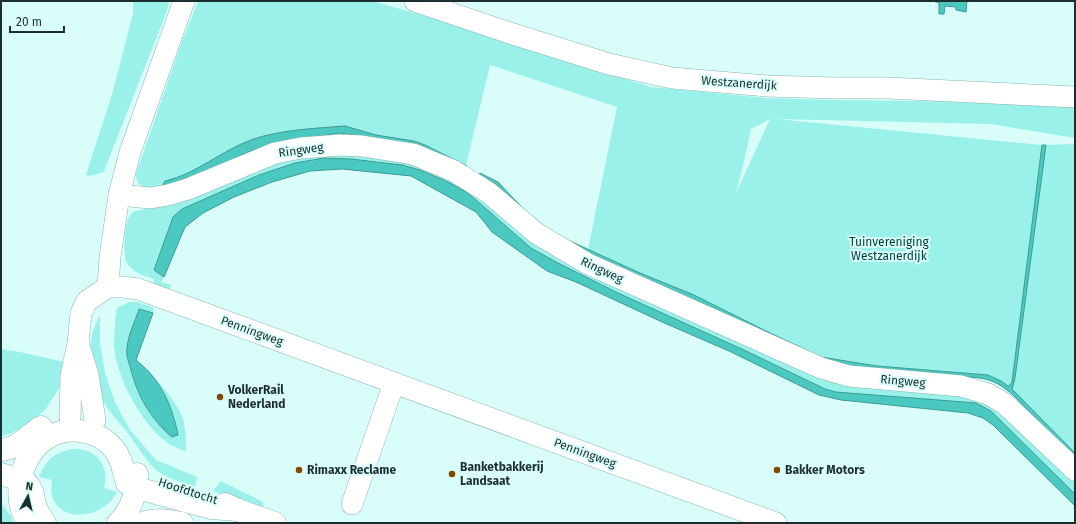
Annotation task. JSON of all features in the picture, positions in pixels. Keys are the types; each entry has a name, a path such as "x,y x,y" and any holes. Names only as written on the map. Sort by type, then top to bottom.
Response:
{"main road":[{"path":"10,483 23,468 30,454 38,445 77,418 95,420 112,428 129,446 134,459 137,480 130,508 118,523"},
{"path":"1,450 13,448 22,443 39,428 50,423 68,425 90,433 107,442 119,456 128,483 137,480"},
{"name":"Hoofdtocht","path":"137,480 143,477 211,497 238,510 275,523"},
{"path":"10,483 24,481 29,486 36,509 45,523"},
{"path":"10,483 28,523"},
{"path":"143,523 160,520 182,523"}],"street":[{"path":"68,425 71,376 78,342 81,312 87,301 108,287 110,257 119,195 130,152 184,1"},
{"name":"Westzanerdijk","path":"415,1 512,34 609,64 672,78 766,86 888,88 1075,97"},
{"name":"Ringweg","path":"119,195 150,198 168,196 188,190 276,153 301,148 340,145 362,146 412,154 454,172 489,193 536,233 588,264 821,368 849,376 961,386 988,394 1005,404 1075,470"},
{"name":"Penningweg","path":"108,287 138,289 776,523"},
{"path":"78,342 88,375 95,420"},
{"path":"352,504 394,383"}],"green space":[{"path":"133,1 169,1 167,11 104,172 90,176 86,175 113,91 133,13"},
{"name":"Tuinvereniging Westzanerdijk","path":"198,1 372,1 447,22 651,87 766,98 1075,103 1075,138 991,124 777,119 1042,145 1012,382 1008,386 988,375 877,366 822,357 694,295 640,273 588,249 617,107 490,65 466,165 414,141 376,135 345,126 278,134 251,140 184,175 165,181 212,171 241,155 269,144 339,133 375,138 351,141 191,183 146,188 140,185 137,181 136,174 181,44","holes":["770,119 736,193 751,129"]},
{"path":"1075,144 1075,453 1012,389 1015,378 1046,145"},
{"path":"387,152 472,188 532,238 812,370 983,396 1075,477 1075,494 991,411 836,392 825,389 744,350 618,293 556,262 531,248 468,193 448,182 420,170 402,165 373,161 325,158 295,163 259,175 182,209 173,217 154,269 164,277 161,282 171,285 168,291 153,285 154,279 134,271 126,261 124,244 127,221 133,212 144,210 144,204 282,157"},
{"path":"129,302 138,302 154,308 153,313 139,310 129,362 133,380 147,409 157,423 174,416 163,392 150,374 172,399 179,409 184,423 186,452 169,444 159,436 140,413 125,386 116,358 114,331 117,308"},
{"path":"100,315 100,343 105,373 115,402 130,430 156,460 197,477 195,487 170,478 156,470 145,458 102,400 95,380 91,346 93,330"},
{"path":"1,349 64,362 60,387 45,410 23,428 1,437"},
{"path":"72,449 81,449 94,455 103,465 105,472 104,488 117,492 109,502 99,510 87,514 65,512 57,505 52,494 52,480 39,477 51,458"},
{"path":"221,481 263,502 264,509 213,491"},
{"path":"1,503 11,516 13,523 1,523"}],"shaded area":[{"path":"933,1 967,1 966,12 956,10 956,7 945,6 944,14 939,14 939,3"},
{"path":"345,126 376,135 414,141 467,166 465,168 375,138 339,133 269,144 241,155 212,171 160,190 165,181 176,178 198,168 229,150 251,140 285,132"},
{"path":"1042,145 1046,145 1015,378 1012,389 1075,453 1075,459 1013,395 990,380 833,364 562,241 519,209 497,185 479,175 480,173 498,182 533,219 561,237 640,273 694,295 821,357 877,366 988,375 1008,386 1012,382"},
{"path":"324,158 351,159 402,165 420,170 448,182 468,193 531,248 556,262 618,293 744,350 825,389 836,392 976,403 991,411 1075,494 1075,506 993,425 983,418 968,413 841,400 819,395 729,351 576,282 547,271 492,232 476,212 411,176 342,169 310,171 272,182 234,197 203,213 185,227 164,277 154,270 173,217 182,209 259,175 295,163"},
{"path":"139,309 153,313 136,360 150,373 168,402 178,435 172,437 157,422 145,405 136,386 128,360 127,353 130,333"}],"place":[{"name":"VolkerRail Nederland","path":"220,397"},
{"name":"Rimaxx Reclame","path":"299,470"},
{"name":"Bakker Motors","path":"777,470"},
{"name":"Banketbakkerij Landsaat","path":"452,474"}]}
